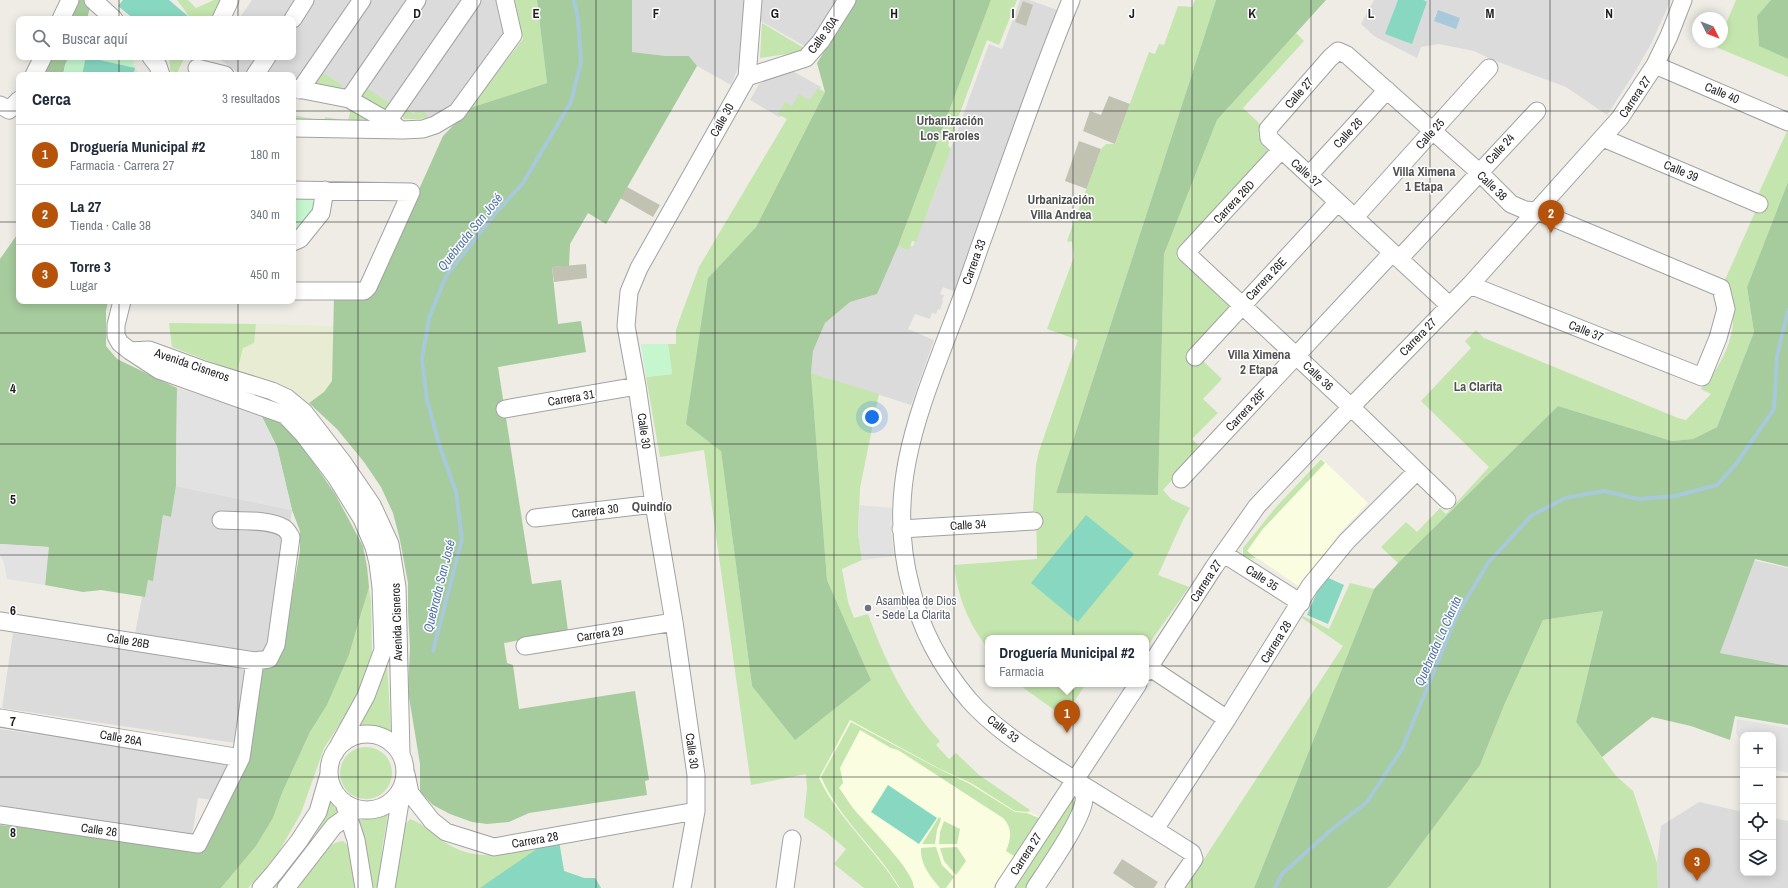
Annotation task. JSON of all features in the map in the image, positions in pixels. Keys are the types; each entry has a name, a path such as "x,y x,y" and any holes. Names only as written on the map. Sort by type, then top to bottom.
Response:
{"street":[{"path":"62,16 70,0"},
{"path":"93,0 111,16"},
{"path":"222,16 230,0"},
{"path":"295,16 305,0"},
{"path":"362,0 296,89 349,99 403,130"},
{"path":"388,121 472,0"},
{"path":"296,128 423,129 435,125 457,112 513,35 505,0"},
{"name":"Calle 30","path":"682,888 696,810 696,775 674,622 654,504 637,386 626,326 629,292 639,268 747,77 753,0"},
{"name":"Calle 30A","path":"747,77 806,58 821,41 847,0"},
{"name":"Carrera 33","path":"901,529 901,506 905,468 914,425 1071,0"},
{"name":"Carrera 27","path":"1149,667 1257,506 1449,305 1470,285 1620,118 1656,65 1683,0"},
{"path":"349,99 410,2"},
{"name":"Calle 38","path":"1338,51 1348,55 1479,172 1511,204 1525,210 1537,211 1721,288 1726,309 1718,338 1702,377"},
{"name":"Calle 27","path":"1269,138 1268,130 1330,58 1338,51"},
{"path":"36,72 42,60"},
{"path":"153,60 160,72"},
{"path":"257,72 265,60"},
{"name":"Calle 40","path":"1656,65 1788,122"},
{"path":"198,67 215,72"},
{"name":"Calle 25","path":"1355,217 1489,68"},
{"name":"Calle 26","path":"1309,175 1387,90"},
{"path":"0,105 9,110 16,103"},
{"name":"Calle 24","path":"1396,256 1537,111"},
{"name":"Calle 37","path":"1269,138 1449,305"},
{"name":"Calle 39","path":"1603,138 1758,204"},
{"name":"Carrera 26D","path":"1186,253 1281,150"},
{"path":"296,190 411,192 368,287 364,291 296,291"},
{"path":"296,241 300,239 321,213 325,190"},
{"name":"Carrera 26E","path":"1195,357 1338,202"},
{"name":"Calle 36","path":"1186,253 1448,500"},
{"name":"Carrera 26F","path":"1181,479 1296,356 1396,256"},
{"name":"Calle 37","path":"1470,285 1702,377"},
{"path":"121,304 116,325 116,336 120,343 130,351"},
{"name":"Avenida Cisneros","path":"130,351 149,350 201,369 272,391 287,398 304,412 344,464 372,505 390,544 397,587 401,754"},
{"name":"Avenida Cisneros","path":"130,351 159,370 285,415 304,435 336,477 362,519 374,547 378,563 381,587 383,650 366,696 334,754"},
{"name":"Carrera 31","path":"505,409 637,386"},
{"name":"Carrera 28","path":"1154,829 1227,719 1301,603 1310,586 1347,541 1417,471"},
{"name":"Carrera 30","path":"535,518 654,504"},
{"path":"221,520 261,522 277,525 285,528 291,537 276,645 269,659 255,661 242,758"},
{"name":"Calle 34","path":"901,529 1034,521"},
{"name":"Calle 33","path":"901,529 903,556 916,609 926,635 946,669 969,700 992,722 1034,753 1074,780 1192,853 1194,859 1174,888"},
{"name":"Calle 35","path":"1224,554 1301,603"},
{"name":"Calle 26B","path":"0,621 255,661"},
{"name":"Carrera 29","path":"525,646 674,622"},
{"path":"1149,670 1227,719"},
{"name":"Carrera 27","path":"1004,888 1136,687"},
{"name":"Calle 26A","path":"0,718 242,758"},
{"path":"261,888 299,841 318,812 334,754 340,745 348,739 368,734 387,740 395,746 401,754 404,780 400,816 386,888"},
{"name":"Calle 26","path":"0,815 198,844 242,758"},
{"path":"329,772 333,789 350,809 364,888"},
{"path":"286,888 334,826 350,809 373,810 381,808 394,800 404,780"},
{"name":"Carrera 28","path":"404,780 410,793 432,821 446,832 494,847 696,810"},
{"path":"1035,888 1064,843 1082,811 1084,796 1074,780"},
{"path":"381,808 400,816 432,821"},
{"path":"322,841 335,834 341,834 356,840"},
{"path":"785,888 792,839"}],"shaded area":[{"path":"252,0 303,0 292,16 241,16"},
{"path":"308,0 359,0 299,87 296,81 296,72 260,72 268,60 296,60 296,18"},
{"path":"365,0 414,0 349,95 306,86"},
{"path":"419,0 470,0 390,116 354,96"},
{"path":"477,0 502,0 509,29 450,113 428,121 404,108"},
{"path":"632,0 745,0 744,53 731,85 697,66 689,56 666,56 632,52"},
{"path":"753,0 847,0 813,51 752,16"},
{"path":"1020,0 1029,0 1066,13 956,292 943,287 940,294 944,295 940,310 938,309 936,314 932,313 930,319 915,314 908,329 934,340 911,405 811,373 813,351 825,323 850,302 877,294 897,243 913,246 933,197 989,44 1002,49"},
{"path":"1374,0 1671,0 1651,44 1607,115 1566,87 1488,58 1474,51 1439,44 1421,47 1417,58 1374,36 1361,24"},
{"path":"1023,1 1033,5 1026,26 1015,22"},
{"path":"220,60 262,60 254,72 238,72"},
{"path":"789,69 821,87 811,104 779,117 750,100 759,84"},
{"path":"1109,96 1130,104 1115,144 1083,131 1090,111 1101,115"},
{"path":"1079,141 1101,149 1087,189 1065,181"},
{"path":"627,187 660,205 653,217 620,198"},
{"path":"586,264 587,278 554,282 552,267"},
{"path":"256,324 333,326 332,381 324,392 309,403 281,385 237,372 243,348 254,343"},
{"path":"177,388 260,413 277,447 292,510 176,486"},
{"path":"1321,458 1368,503 1337,536 1301,588 1257,558 1250,560 1242,555 1243,548 1276,507"},
{"path":"176,486 292,510 271,649 266,653 135,634 142,597 145,597 148,580 153,580 163,515 171,517"},
{"path":"859,505 892,508 891,531 894,556 862,560 858,533"},
{"path":"0,544 49,547 45,585 7,579 4,563 0,554"},
{"path":"1753,560 1788,568 1788,666 1720,653"},
{"path":"13,633 246,668 235,743 2,708"},
{"path":"1737,719 1788,728 1788,773 1776,770 1776,732 1740,732 1740,740 1736,733"},
{"path":"850,720 940,769 971,783 1015,811 1028,812 1040,817 993,888 899,888 889,872 828,796 819,778"},
{"path":"0,729 228,763 212,800 198,798 192,835 0,806"},
{"path":"1699,802 1740,811 1740,876 1776,876 1776,819 1788,821 1788,888 1658,888 1657,863 1661,826"},
{"path":"1122,859 1158,882 1154,888 1135,888 1113,873"}],"green space":[{"path":"74,0 84,0 90,7 88,16 68,16"},
{"path":"123,0 169,0 188,16 130,16 118,6"},
{"path":"177,0 188,0 196,8 214,0 222,0 215,16 189,16"},
{"path":"515,0 537,0 547,83 470,108 523,39"},
{"path":"537,0 632,0 632,52 666,56 689,56 697,66 606,224 588,213 570,244 569,266 552,267 558,324 581,321 586,352 498,367 532,584 561,580 568,631 504,643 507,663 513,665 519,709 635,691 649,780 645,781 647,795 529,813 509,822 487,824 472,822 450,814 433,805 420,792 420,764 408,691 410,647 408,583 393,513 381,487 364,462 337,429 309,403 324,392 332,381 334,297 360,297 388,258 443,136 470,108 547,83"},
{"path":"856,0 991,0 898,246 877,294 850,302 825,323 813,351 811,373 827,580 871,680 795,740 752,686 721,451 686,424 708,278 756,227 825,92 817,63"},
{"path":"991,0 1017,0 999,45 987,40 948,145 951,149 916,242 912,241 909,250 898,246"},
{"path":"1195,0 1216,0 1056,493 1158,494 1164,254 1217,120 1296,33 1304,41 1243,108 1262,126 1258,133 1263,146 1271,153 1176,256 1233,307 1186,359 1194,366 1201,359 1222,379 1203,399 1218,413 1192,439 1201,448 1163,490 1171,499 1190,508 1158,575 1189,587 1149,644 1149,635 985,635 985,645 975,629 961,599 954,565 1037,559 1036,511 1033,511 1036,465 1039,451 1078,340 1047,329 1074,257 1072,242 1067,241 1101,149 1106,144 1115,144 1149,52 1155,54 1159,44 1164,45 1178,6 1192,7"},
{"path":"1216,0 1326,0 1217,120 1164,254 1158,495 1056,493"},
{"path":"1398,0 1423,0 1427,2 1412,44 1385,34"},
{"path":"1736,0 1771,0 1757,16 1759,46 1788,59 1788,77 1718,48 1728,48 1728,19"},
{"path":"1771,0 1788,0 1788,59 1759,46 1757,16"},
{"path":"762,23 804,48 800,52 760,58"},
{"path":"48,60 68,60 64,72 42,72"},
{"path":"68,60 134,60 133,64 137,72 64,72"},
{"path":"85,60 99,60 135,68 134,72 83,72"},
{"path":"169,60 184,60 178,72 171,72"},
{"path":"319,70 343,86 338,92 309,85"},
{"path":"364,86 395,107 388,112 361,97"},
{"path":"818,88 825,92 756,227 708,278 721,451 752,686 871,680 827,580 811,373 879,394 860,488 858,533 862,560 842,569 848,602 854,618 868,614 889,665 898,682 917,713 940,741 936,745 949,759 956,753 979,775 1030,810 1028,812 1015,811 971,783 940,769 850,720 819,778 827,793 846,821 879,860 899,888 864,888 834,864 846,849 826,832 804,817 807,789 806,774 751,785 704,450 660,457 646,377 672,374 668,344 676,344 676,330 699,267 787,119 778,114 785,102 792,106 799,94 810,100"},
{"path":"403,107 414,114 417,111 425,112 428,117 420,119 404,119 400,112"},
{"path":"351,108 375,122 296,125 296,116 324,121 325,117 348,121"},
{"path":"1788,129 1788,182 1747,287 1754,332 1717,427 1693,439 1672,441 1558,406 1398,563 1381,547 1406,522 1417,532 1440,508 1446,514 1489,467 1421,401 1471,348 1465,341 1476,330 1484,338 1678,418 1686,420 1711,394 1701,389 1707,383 1723,358 1732,330 1733,311 1724,282 1757,208 1757,197"},
{"path":"1788,182 1788,567 1755,559 1720,653 1788,666 1788,725 1735,716 1730,740 1691,726 1652,717 1602,757 1576,722 1603,611 1543,620 1505,703 1480,765 1390,886 1387,888 1254,888 1374,589 1398,563 1558,406 1672,441 1693,439 1717,427 1754,332 1747,287"},
{"path":"296,197 309,198 313,202 314,211 298,231 296,231"},
{"path":"16,236 16,304 107,304 106,346 117,359 177,388 176,486 171,517 163,515 153,581 148,580 145,597 101,590 83,592 45,585 48,547 0,544 0,259"},
{"path":"169,323 256,324 254,343 243,348 237,372 172,347"},
{"path":"641,344 668,344 672,374 646,377"},
{"path":"260,413 275,419 291,432 335,494 363,546 369,587 349,655 327,705 310,732 282,793 273,818 256,846 221,888 0,888 0,825 201,848 247,758 260,668 286,631 300,551 300,531 292,510 277,447"},
{"path":"1321,459 1325,463 1262,530 1247,551 1256,558 1250,559 1243,555 1243,548 1276,507"},
{"path":"1086,515 1134,554 1078,622 1031,583"},
{"path":"1324,576 1344,585 1328,624 1307,615"},
{"path":"1350,583 1374,589 1254,888 1185,888 1343,646 1302,618 1303,616 1329,629"},
{"path":"368,584 371,600 372,658 360,693 324,748 301,813 277,855 248,888 221,888 256,846 273,818 282,793 310,732 327,705 349,655 362,612"},
{"path":"1603,611 1576,722 1616,776 1633,791 1657,863 1658,888 1387,888 1480,765 1505,703 1543,620"},
{"path":"387,662 391,732 374,727 355,728"},
{"path":"1022,687 1084,687 1066,713 1069,715 1067,719"},
{"path":"851,722 970,784 1015,812 1027,813 1039,818 1014,856 1006,851 1009,842 1010,830 1003,818 898,750 891,748 860,730 840,768 843,783 839,788 853,808 907,870 914,888 900,888 891,874 838,807 821,777"},
{"path":"366,747 380,751 388,759 392,773 388,787 380,795 366,799 352,795 344,787 340,773 344,759 352,751"},
{"path":"888,785 937,818 919,844 871,812"},
{"path":"331,796 333,805 340,811 327,820 305,853 275,888 271,888 304,852 325,818"},
{"path":"1071,799 1076,804 1073,821 1029,888 1013,888"},
{"path":"388,814 378,888 372,888 359,817 366,818"},
{"path":"939,817 941,819 937,830 935,844 922,844"},
{"path":"410,819 427,828 451,846 464,852 477,854 491,855 519,852 559,841 564,871 584,878 595,878 601,888 393,888 403,827"},
{"path":"944,821 960,829 957,844 939,844 940,832"},
{"path":"343,841 350,847 355,888 296,888 322,852 336,843"},
{"path":"559,841 564,871 584,878 595,878 601,888 480,888 541,846"},
{"path":"936,847 942,865 954,877 946,888 940,888 929,874 922,859 921,848"},
{"path":"957,847 966,861 956,875 944,861 940,848"}],"water":[{"path":"1438,10 1460,18 1456,29 1434,21"}],"waterway":[{"name":"Quebrada San José","path":"433,651 462,539 456,492 440,447 427,400 422,359 429,318 446,276 494,215 523,183 571,102 581,62 578,19 574,0"},
{"name":"Quebrada La Clarita","path":"1275,888 1282,874 1331,830 1367,802 1402,749 1458,613 1488,563 1531,516 1565,498 1604,491 1639,499 1675,496 1717,485 1736,464 1774,409 1777,357 1788,310"}],"place":[{"name":"La 27","path":"1551,233"},
{"name":"Asamblea de Dios - Sede La Clarita","path":"868,608"},
{"name":"Droguería Municipal #2","path":"1067,733"},
{"name":"Torre 3","path":"1697,881"}],"district":[{"name":"Urbanización Los Faroles","path":"950,128"},
{"name":"Villa Ximena 1 Etapa","path":"1424,178"},
{"name":"Urbanización Villa Andrea","path":"1061,206"},
{"name":"Villa Ximena 2 Etapa","path":"1259,362"},
{"name":"La Clarita","path":"1478,386"},
{"name":"Quindío","path":"652,506"}]}
